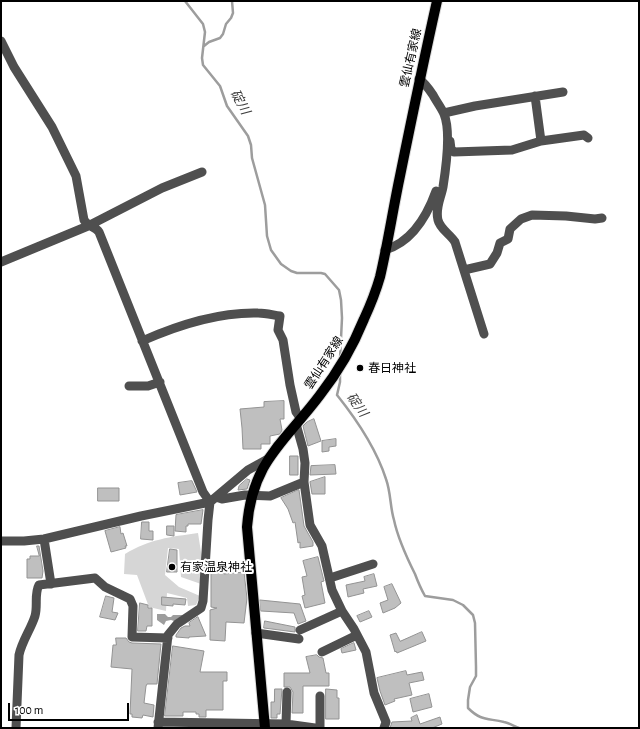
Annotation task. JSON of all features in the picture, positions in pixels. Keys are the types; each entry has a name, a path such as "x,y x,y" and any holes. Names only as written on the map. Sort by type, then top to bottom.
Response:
{"main road":[{"name":"雲仙有家線","path":"265,726 247,527 248,511 259,476 268,459 320,396 337,371 354,342 369,306 379,278 419,78 437,1"}],"street":[{"path":"1,41 14,68 52,127 76,176 84,220 88,226 96,228 99,232 204,492 213,500"},
{"path":"419,78 428,87 444,113 446,125 447,136 445,170 443,188 438,206 438,222 455,242 484,334"},
{"path":"444,113 475,106 563,92"},
{"path":"534,96 541,141"},
{"path":"447,136 449,137 451,148 454,152 512,150 541,141 584,135 588,138"},
{"path":"385,250 401,242 422,222 429,210 445,170"},
{"path":"1,262 88,226 162,188 202,172"},
{"path":"464,270 490,264 497,253 500,243 508,239 510,229 527,216 539,214 595,219 602,218"},
{"path":"142,341 164,331 215,318 257,313 280,316 278,330 283,340 304,456 304,482 310,525 322,546 332,590 342,611 366,652 374,693 386,722 384,728"},
{"path":"129,386 148,386 160,382"},
{"path":"268,459 248,470 213,500 208,520 204,602 201,608 177,624 168,634 158,725 265,726 286,724 315,728"},
{"path":"1,541 44,539 222,498 245,495 270,496 304,482"},
{"path":"44,539 51,584"},
{"path":"330,578 373,564"},
{"path":"16,728 19,655 35,617 37,589 39,584 51,584 95,578 105,587 130,599 133,606 132,636 168,638"},
{"path":"256,633 300,635 342,611"},
{"path":"322,652 357,635"},
{"path":"286,724 287,692"},
{"path":"320,696 320,728"}],"shaded area":[{"path":"198,533 203,565 201,584 181,577 179,549 168,548 165,575 179,587 200,596 196,605 188,606 187,598 167,593 166,611 149,607 137,575 124,574 125,554 143,545 169,537"},
{"path":"157,614 165,614 168,617 173,615 183,615 174,621 166,621 164,625 157,620"}],"building":[{"path":"284,401 284,419 280,419 282,430 280,434 270,436 270,444 261,444 261,449 243,449 240,409 264,407 264,402"},
{"path":"314,419 321,441 308,446 303,426 307,422"},
{"path":"336,439 336,446 329,447 329,451 322,452 322,441"},
{"path":"290,456 298,456 298,475 290,475"},
{"path":"335,465 336,474 310,475 311,466"},
{"path":"325,477 325,494 312,494 310,482"},
{"path":"247,479 250,480 247,489 238,490 239,486"},
{"path":"192,481 197,492 180,495 178,483"},
{"path":"98,488 119,488 119,501 98,501"},
{"path":"299,490 304,526 313,542 313,546 300,548 295,522 293,523 288,509 281,498"},
{"path":"203,510 201,524 188,524 188,526 186,526 186,532 175,531 176,515"},
{"path":"142,522 149,522 149,531 153,531 153,540 141,539"},
{"path":"167,526 174,526 174,536 167,535"},
{"path":"120,527 121,534 123,533 127,546 125,546 126,548 111,552 105,531"},
{"path":"37,546 39,546 43,571 42,578 27,578 27,559 30,559 30,556 39,556"},
{"path":"170,549 177,550 177,572 167,572"},
{"path":"318,557 324,581 321,582 325,603 305,608 302,596 305,595 302,577 307,576 303,561"},
{"path":"223,571 224,574 244,572 247,598 244,623 226,622 225,641 210,640 210,610 217,608 211,607 211,572"},
{"path":"374,574 377,586 363,589 364,593 348,597 346,585 365,581 364,577"},
{"path":"392,584 401,603 395,608 383,613 380,603 388,600 384,587"},
{"path":"106,596 114,598 112,612 118,613 115,620 100,617"},
{"path":"162,597 186,599 185,605 162,605"},
{"path":"260,600 300,604 306,621 298,624 294,613 261,611"},
{"path":"140,603 148,605 148,608 152,608 152,626 147,626 146,631 138,631"},
{"path":"369,611 372,617 360,622 357,616"},
{"path":"198,617 206,636 189,638 176,637 181,628 190,626 189,623"},
{"path":"265,621 295,627 295,632 264,628"},
{"path":"422,632 426,641 397,653 396,651 395,652 390,635 396,633 400,641"},
{"path":"116,638 126,638 132,643 161,644 157,684 147,684 144,703 154,705 153,717 143,715 142,718 132,717 132,714 130,714 132,669 111,667 113,645 116,645"},
{"path":"354,643 356,650 342,653 341,649"},
{"path":"173,646 204,651 200,672 227,672 227,681 223,681 223,710 206,710 206,717 199,717 199,714 196,714 196,712 183,712 183,716 165,716"},
{"path":"317,655 323,658 326,673 329,673 329,686 303,686 303,713 292,713 293,692 290,687 284,687 284,673 310,673 306,657"},
{"path":"406,671 407,675 422,672 424,680 409,683 412,695 394,699 395,701 385,705 377,678"},
{"path":"275,689 282,689 280,714 277,714 277,718 271,718 271,702 274,702"},
{"path":"326,689 337,690 337,698 339,698 339,719 326,719"},
{"path":"429,694 432,707 413,712 410,699"},
{"path":"417,715 420,724 440,717 442,724 432,728 390,728 392,722 412,721 411,718"}],"waterway":[{"name":"碇川","path":"185,1 203,24 205,32 202,58 203,65 220,86 227,106 248,136 251,145 252,158 265,205 267,236 271,250 281,264 291,271 297,273 325,274 339,290 342,318 340,359"},
{"path":"204,46 209,42 220,38 223,34 226,24 233,13 232,1"},
{"name":"碇川","path":"340,372 340,382 337,395 352,414 377,456 388,484 398,534 405,554 425,596 453,600 463,605 473,615 475,623 476,676 470,687 468,708 481,717 506,722 519,728"}],"place":[{"name":"春日神社","path":"360,368"},
{"name":"有家温泉神社","path":"172,567"}]}
